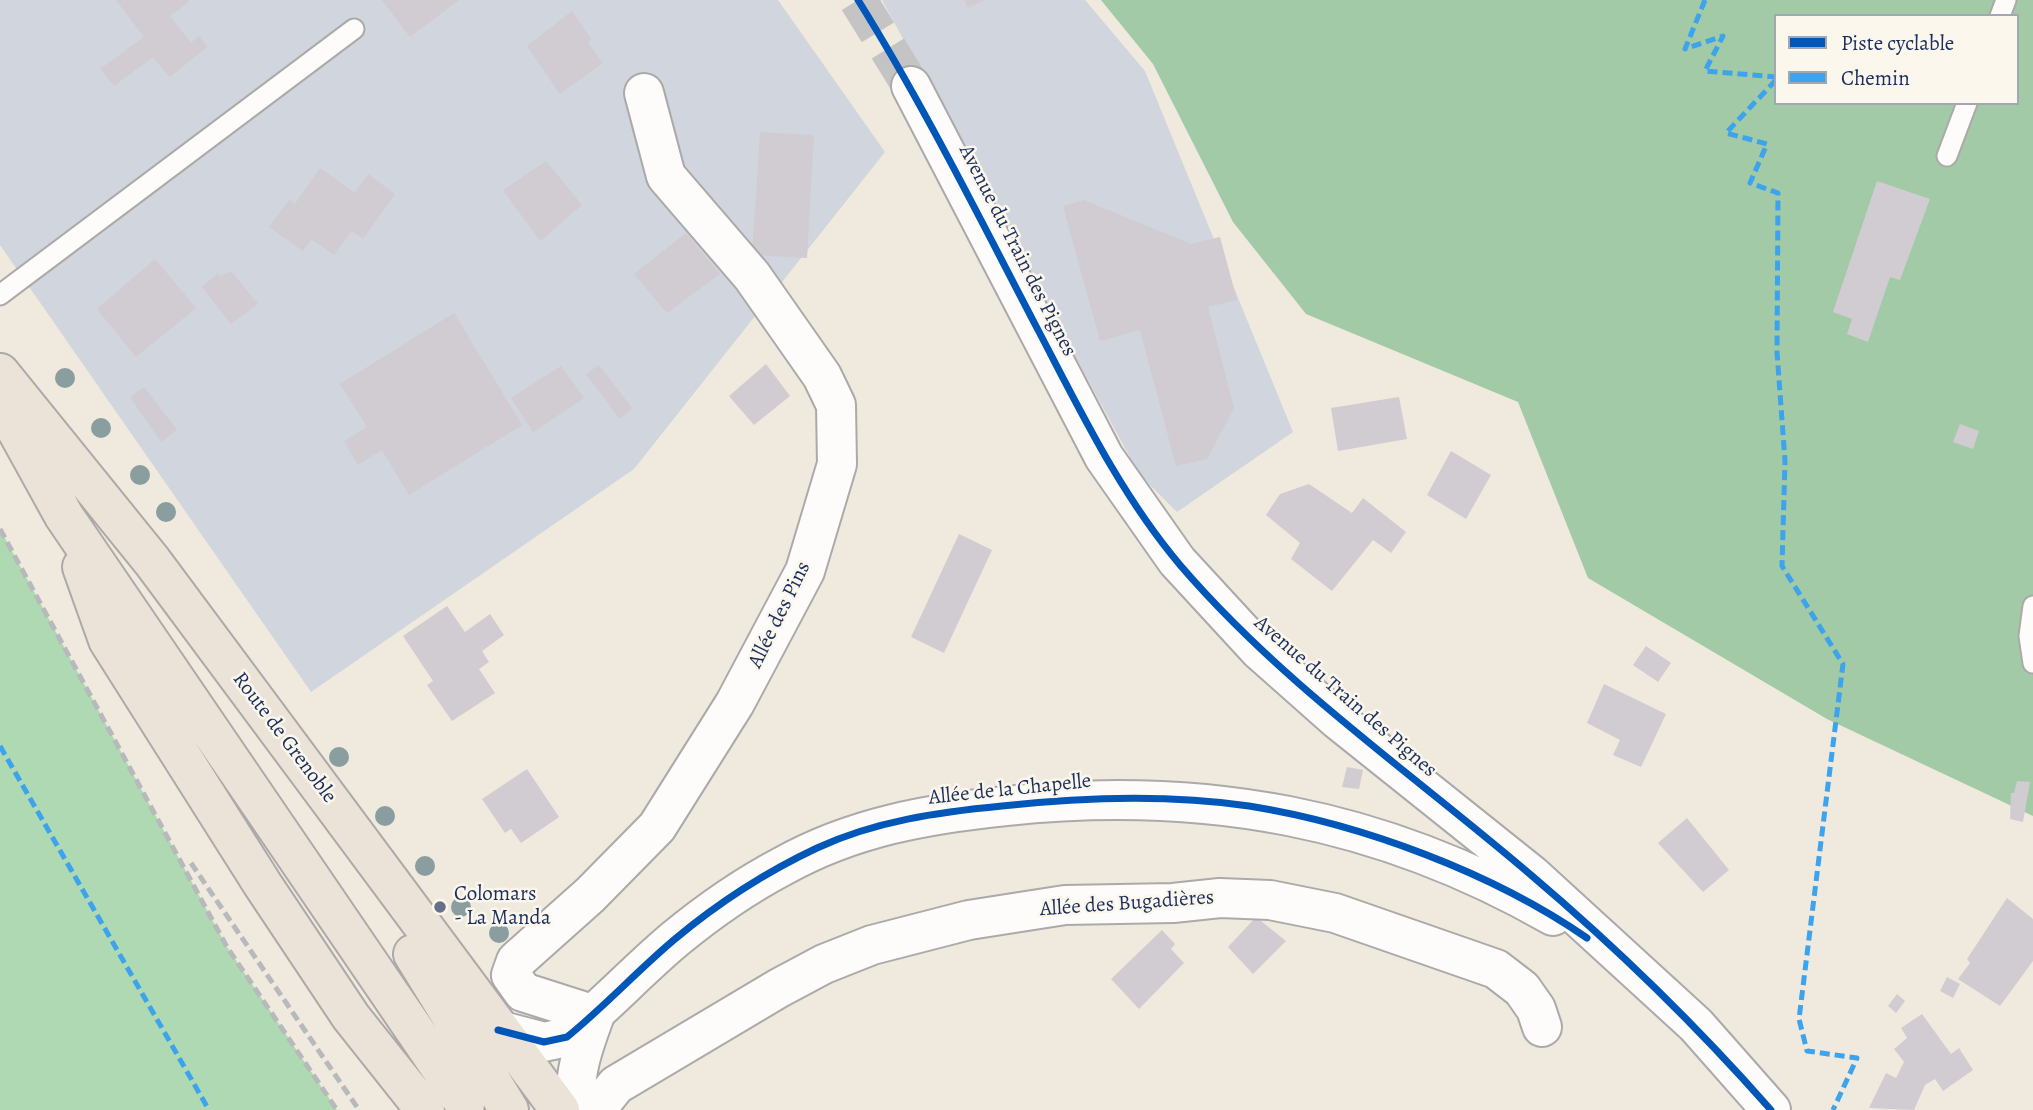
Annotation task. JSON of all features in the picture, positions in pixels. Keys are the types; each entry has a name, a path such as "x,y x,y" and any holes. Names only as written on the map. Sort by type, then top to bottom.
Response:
{"main road":[{"name":"Route de Grenoble","path":"0,373 152,561 560,1110"},
{"path":"0,401 64,516 465,1104"},
{"path":"64,516 108,640 263,885 344,1006 425,1110"},
{"path":"344,819 362,877 480,1058 509,1110"}],"street":[{"name":"Avenue du Train des Pignes","path":"911,86 1104,457 1177,561 1259,650 1338,720 1532,875 1642,975 1696,1025 1772,1110"},
{"name":"Allée des Pins","path":"594,1015 523,992 512,975 516,961 590,895 657,827 735,703 804,571 837,464 836,405 822,376 752,276 666,176 643,93"},
{"name":"Avenue du Train des Pignes","path":"1404,848 1422,786"},
{"name":"Allée de la Chapelle","path":"498,1030 544,1042 567,1037 674,940 730,897 818,847 908,819 1039,802 1169,799 1249,807 1404,848 1510,892 1572,927 1642,975"},
{"name":"Allée des Bugadières","path":"596,1110 616,1085 767,994 824,964 872,945 969,920 1065,905 1173,903 1220,898 1270,900 1335,913 1496,969 1522,989 1536,1010 1542,1027"},
{"name":"Allée de la Chapelle","path":"576,1110 574,1091 579,1058 594,1015"}],"lane":[{"path":"0,295 354,29"},
{"path":"1947,156 1966,105"},
{"path":"2033,606 2029,636 2033,663"}],"shaded area":[{"path":"0,0 778,0 885,152 634,469 311,692 0,245"},
{"path":"882,0 1085,0 1145,71 1293,432 1177,512 1139,474"}],"green space":[{"path":"1101,0 2033,0 2033,816 1827,719 1588,578 1518,402 1306,314 1233,222 1153,64"},
{"path":"0,529 227,947 337,1110 0,1110"}],"building":[{"path":"116,0 188,0 189,2 170,16 191,43 199,36 207,47 170,77 153,57 114,86 100,69 144,37"},
{"path":"382,0 459,0 410,37"},
{"path":"964,0 985,0 968,8"},
{"path":"572,11 591,39 588,43 603,63 560,94 527,46"},
{"path":"760,132 814,135 807,258 752,255"},
{"path":"546,161 582,205 540,241 503,190"},
{"path":"320,168 355,193 368,174 395,194 363,239 352,231 334,255 311,239 303,251 269,227 289,200 295,204"},
{"path":"1877,181 1930,199 1900,280 1890,277 1868,342 1847,334 1852,319 1833,312"},
{"path":"1084,200 1191,244 1220,237 1237,300 1208,307 1234,408 1207,459 1176,466 1140,330 1100,341 1063,206"},
{"path":"686,233 720,274 667,313 634,274"},
{"path":"155,259 196,308 136,357 97,309"},
{"path":"231,271 258,304 231,324 202,287 218,273 220,276"},
{"path":"454,313 522,425 409,495 382,450 358,465 344,441 367,427 340,384"},
{"path":"766,364 790,396 754,425 729,396"},
{"path":"599,365 632,408 620,419 586,374"},
{"path":"561,366 584,398 533,432 511,398"},
{"path":"144,387 177,430 161,442 130,397"},
{"path":"1399,397 1407,439 1338,451 1331,408"},
{"path":"1960,424 1979,431 1973,449 1953,442"},
{"path":"1451,451 1491,475 1466,519 1427,495"},
{"path":"1309,484 1352,513 1363,498 1406,532 1391,553 1373,540 1332,591 1291,559 1300,543 1266,515 1280,494"},
{"path":"959,534 992,550 944,653 911,637"},
{"path":"447,606 465,632 490,614 504,635 482,651 489,662 479,669 495,693 452,721 427,685 433,681 403,636"},
{"path":"1646,646 1671,663 1658,682 1633,665"},
{"path":"1604,684 1666,714 1641,767 1613,755 1620,740 1587,723"},
{"path":"1347,767 1363,770 1359,789 1342,787"},
{"path":"527,769 559,817 521,843 511,829 505,833 482,799"},
{"path":"2017,781 2030,782 2023,822 2010,819 2011,793 2014,793"},
{"path":"1687,818 1729,870 1703,892 1658,843"},
{"path":"2007,898 2033,919 2033,961 2000,1006 1958,979 1970,963 1967,959"},
{"path":"1256,917 1286,941 1253,974 1228,947"},
{"path":"1162,930 1175,944 1171,949 1184,963 1139,1009 1111,979"},
{"path":"1947,977 1960,984 1953,998 1940,991"},
{"path":"1897,994 1905,1001 1896,1013 1888,1006"},
{"path":"1922,1014 1951,1054 1959,1048 1973,1070 1943,1091 1935,1079 1925,1085 1914,1110 1869,1108 1886,1073 1896,1078 1904,1062 1894,1049 1907,1038 1901,1028"}],"tunnel":[{"path":"858,0 911,86"}],"railway":[{"path":"0,529 227,947 337,1110"},
{"path":"191,863 359,1110"}],"marked path":[{"path":"1705,0 1685,49 1723,36 1705,71 1774,77"},
{"path":"1774,82 1726,133 1767,144 1750,183 1778,193 1777,352 1785,461 1782,566 1843,664 1799,1019 1807,1051 1857,1058 1833,1110"},
{"path":"0,746 209,1110"}],"cycle path":[{"path":"858,0 928,121 1102,451 1138,510 1180,565 1220,609 1305,689 1531,875 1656,988 1771,1110"},
{"path":"498,1030 544,1042 567,1037 661,951 708,913 761,878 817,848 884,824 955,811 1033,803 1156,798 1218,802 1292,814 1381,839 1469,872 1550,914 1587,938"}],"place":[{"name":"Colomars - La Manda","path":"440,907"}]}
